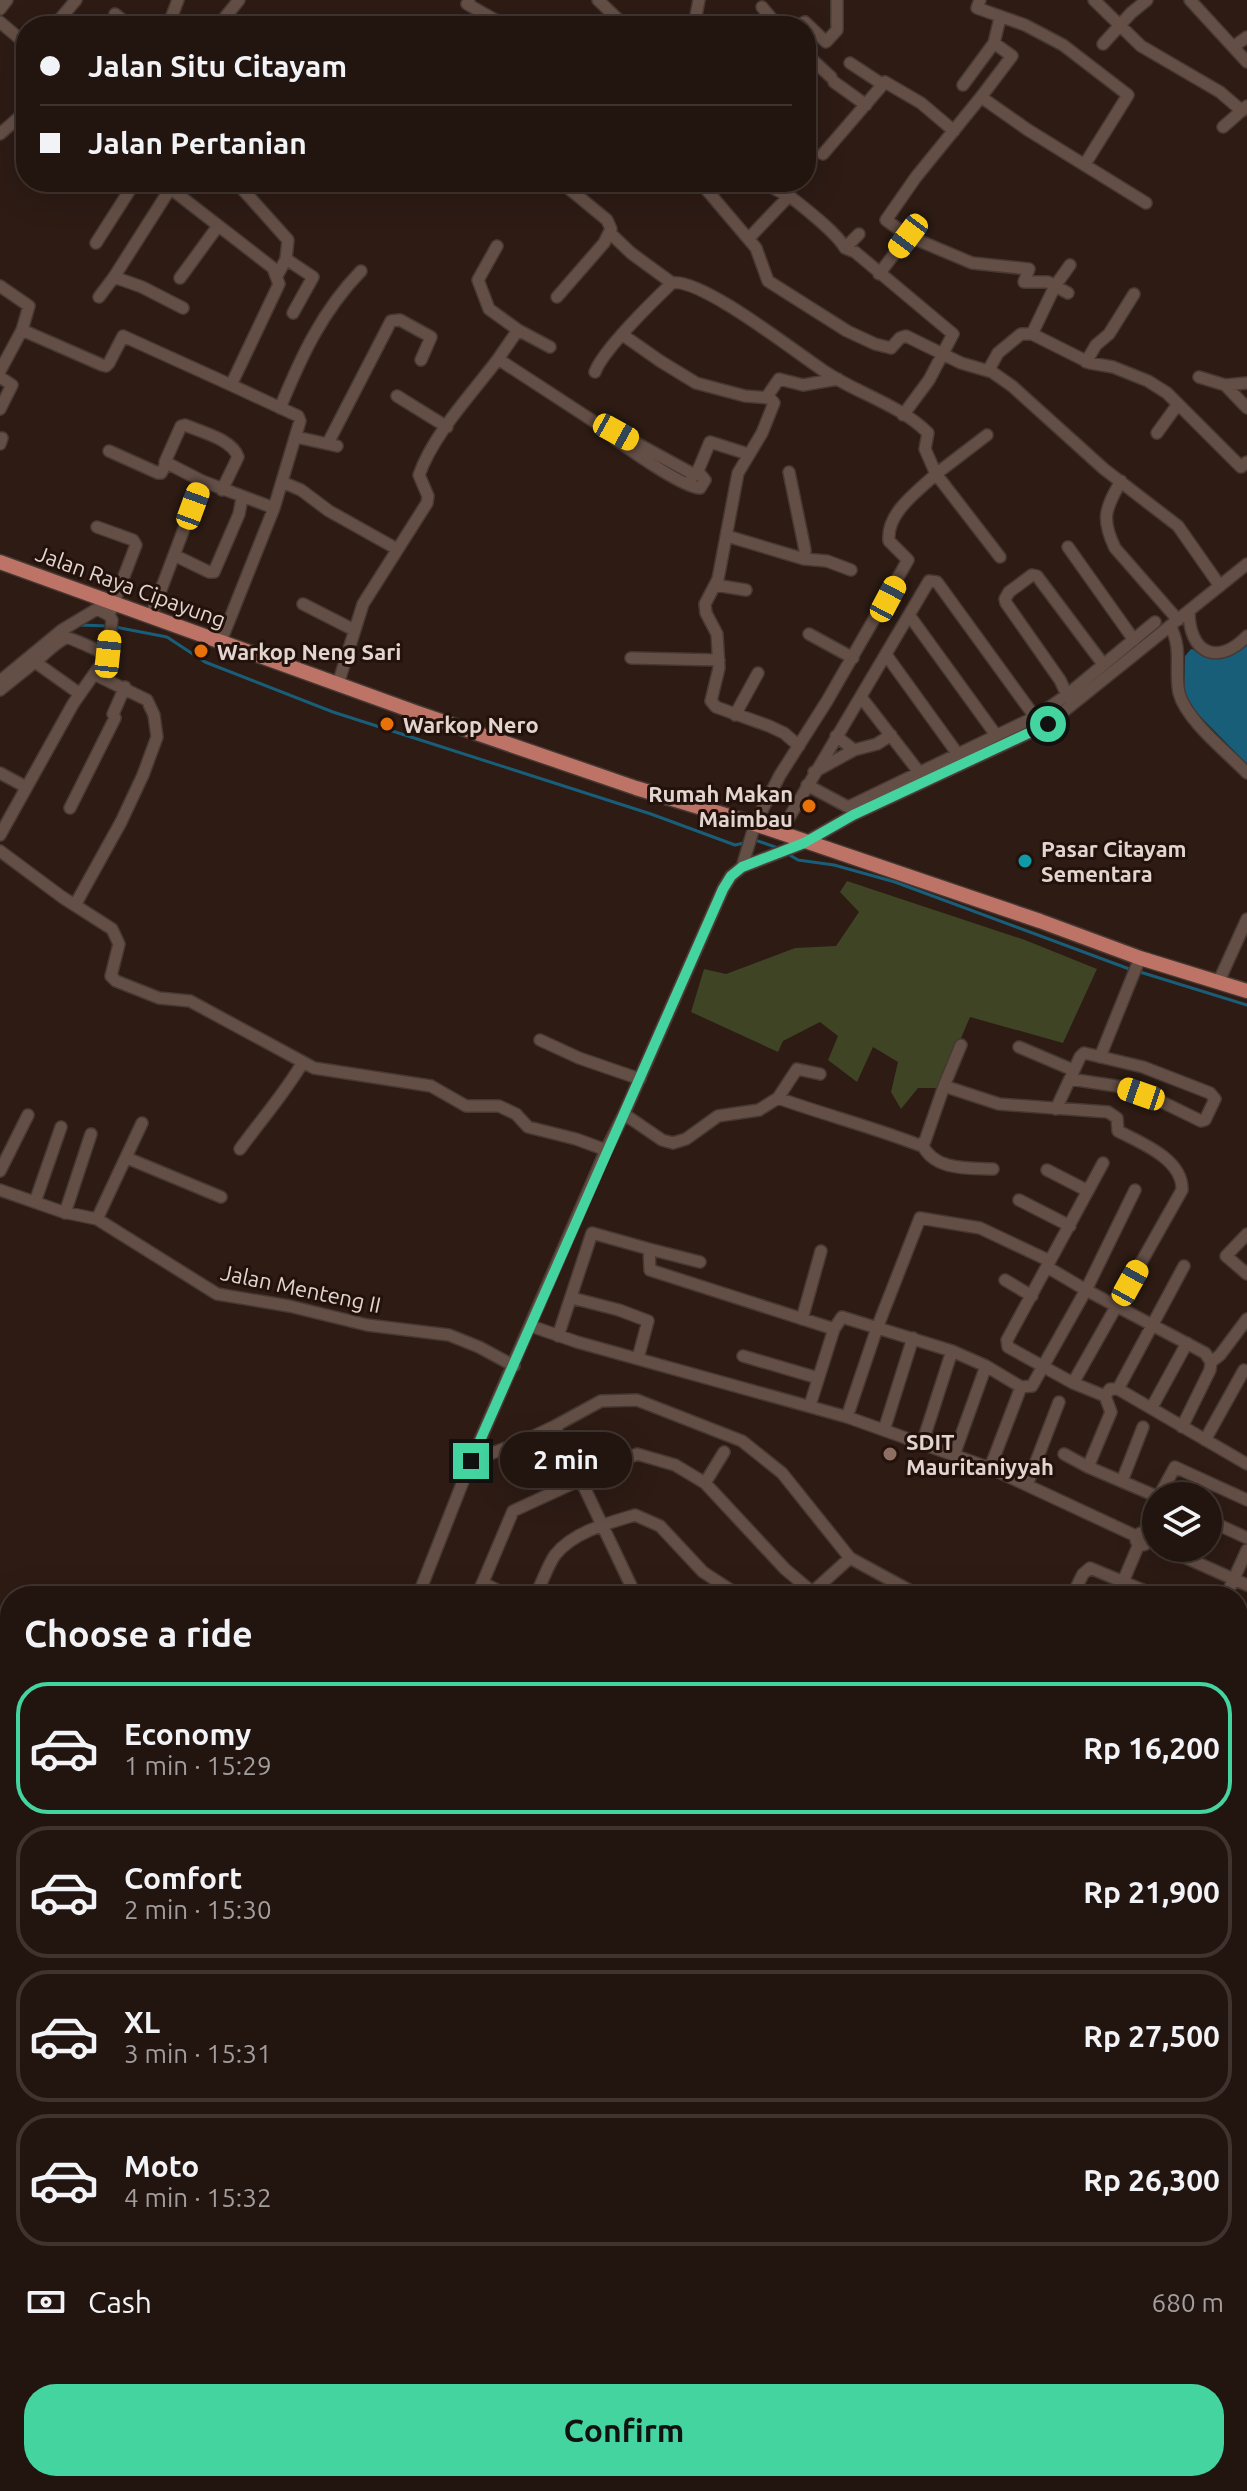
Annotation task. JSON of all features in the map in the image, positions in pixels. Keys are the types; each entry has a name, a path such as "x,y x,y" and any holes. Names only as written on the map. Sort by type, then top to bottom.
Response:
{"main road":[{"name":"Jalan Raya Cipayung","path":"0,562 107,613 151,616 636,788 752,835 780,833 798,846 1040,921 1139,961 1247,991"}],"street":[{"path":"0,9 7,0"},
{"path":"62,16 76,0"},
{"path":"226,16 239,0"},
{"path":"598,0 615,16"},
{"path":"816,33 826,42 832,38 837,30 837,0"},
{"path":"980,0 977,8 1025,25 1063,45 1128,95 1085,164"},
{"path":"1094,0 1141,46 1244,109 1223,127"},
{"path":"1103,44 1147,0"},
{"path":"1190,0 1247,62"},
{"path":"465,1 490,16"},
{"path":"762,7 770,16"},
{"path":"963,85 994,43 1000,18"},
{"path":"0,22 16,36"},
{"path":"1233,47 1247,37"},
{"path":"994,43 1012,56 916,177 886,220 908,236 972,263 1029,269 1024,282 1048,282 1068,293"},
{"path":"850,63 882,84"},
{"path":"816,64 866,105"},
{"path":"823,154 885,82 921,103 954,131"},
{"path":"981,97 1146,203"},
{"path":"0,134 16,120"},
{"path":"96,243 129,192"},
{"path":"99,297 114,277 162,192"},
{"path":"175,192 278,274"},
{"path":"231,385 279,284 278,274 286,259 288,240 245,192"},
{"path":"573,192 607,220 610,233 631,253 672,283"},
{"path":"709,192 756,248 768,281 847,331 887,348 906,336 961,363 988,371 1032,402 1104,469 1178,526 1220,586"},
{"path":"779,192 789,196 838,236 845,248 855,252 953,334 925,387 903,415"},
{"path":"749,238 789,196"},
{"path":"180,278 218,226"},
{"path":"557,297 610,233"},
{"path":"845,248 859,234"},
{"path":"879,274 908,236"},
{"path":"497,246 478,280 489,309 518,330 550,347"},
{"path":"286,259 313,277 293,313"},
{"path":"1032,334 1055,286 1070,265"},
{"path":"280,408 302,357 330,306 361,271"},
{"path":"114,277 183,308"},
{"path":"595,372 623,335 672,283 678,282 705,293 928,433 925,449 936,474 1000,557"},
{"path":"0,286 29,306 22,330 0,371"},
{"path":"1086,362 1096,345 1109,334 1134,294"},
{"path":"296,437 332,444 391,321 400,320 431,337 421,360"},
{"path":"22,330 106,366 123,336 298,416 296,437 274,508 221,641"},
{"path":"338,684 363,604 427,503 428,496 419,475 423,464 518,330"},
{"path":"988,371 1002,348 1021,334 1032,334 1086,362 1113,367 1148,381 1178,404 1241,467 1247,462"},
{"path":"623,335 696,383 745,396 766,398 774,403 762,433 738,473 715,585 705,604 706,613 717,634 719,660 711,701 716,707 784,733 799,746"},
{"path":"498,359 610,432 616,432 694,477 710,442 748,454"},
{"path":"0,377 12,385 0,409"},
{"path":"1199,377 1225,385 1247,383"},
{"path":"766,398 782,378 803,385 838,379"},
{"path":"1225,385 1247,408"},
{"path":"397,396 447,427"},
{"path":"1157,433 1178,404"},
{"path":"109,451 161,473 181,426 185,425 236,450 238,457 222,490"},
{"path":"742,867 752,835 780,775 853,658 908,560 889,541 889,526 906,502 936,474 987,435"},
{"path":"166,464 222,490 274,508"},
{"path":"789,472 805,550 804,559"},
{"path":"151,616 202,481"},
{"path":"1121,481 1106,510 1105,523 1115,548 1181,617 1205,651 1214,654 1225,652 1236,648 1247,636"},
{"path":"282,482 301,490 329,511 397,549"},
{"path":"176,556 214,572 235,525 242,498"},
{"path":"0,835 80,694 108,654 107,613 136,545 133,540 97,527"},
{"path":"727,536 851,570"},
{"path":"1068,547 1134,640"},
{"path":"422,1586 471,1461 606,1150 731,876 742,867 798,846 853,815 1048,724 1246,568"},
{"path":"1067,695 1060,680 1006,603 1009,592 1032,575 1037,576 1103,664"},
{"path":"780,833 813,772 887,656 929,581 937,582 1035,717"},
{"path":"715,585 746,590"},
{"path":"303,604 354,630"},
{"path":"0,681 62,630 107,613"},
{"path":"909,615 996,735"},
{"path":"1181,617 1177,637 1177,681 1182,702 1247,773"},
{"path":"807,785 848,807 1035,717 1067,695 1155,622"},
{"path":"809,634 853,658"},
{"path":"0,690 66,638 75,638 88,648 108,654"},
{"path":"887,656 957,753"},
{"path":"631,658 719,660"},
{"path":"35,662 80,694"},
{"path":"735,715 758,673"},
{"path":"75,905 121,822 157,737 151,705 125,687 94,674"},
{"path":"70,808 115,718 113,714 125,687"},
{"path":"861,697 919,772"},
{"path":"813,772 891,735"},
{"path":"836,736 854,750"},
{"path":"0,773 26,787"},
{"path":"0,851 116,934 119,944 111,970 113,978 159,998 190,1001 303,1062 328,1072 431,1086 473,1108 499,1106 516,1114 528,1127 606,1150"},
{"path":"1218,983 1247,919"},
{"path":"1100,1057 1139,961"},
{"path":"540,1040 579,1058 640,1079"},
{"path":"922,1144 961,1045"},
{"path":"1019,1047 1072,1074 1123,1087 1195,1119 1205,1120 1215,1099 1210,1093 1143,1067 1084,1053 1072,1074 1056,1109"},
{"path":"240,1149 267,1111 283,1095 303,1062"},
{"path":"624,1114 662,1140 673,1143 686,1139 718,1116 759,1110 778,1098 797,1069 820,1074"},
{"path":"944,1086 999,1104 1108,1112 1117,1118 1118,1131 1155,1151 1174,1167 1180,1179 1182,1190 1073,1383"},
{"path":"778,1098 798,1107 922,1144 928,1155 940,1163 993,1169"},
{"path":"0,1171 28,1115"},
{"path":"97,1219 142,1123"},
{"path":"35,1202 61,1127"},
{"path":"65,1213 91,1134"},
{"path":"127,1158 221,1197"},
{"path":"1088,1467 1111,1412 1105,1396 1073,1383 1008,1347 1007,1340 1103,1163"},
{"path":"1047,1170 1088,1191"},
{"name":"Jalan Menteng II","path":"0,1190 65,1213 97,1219 217,1294 289,1306 367,1325 449,1335 514,1366"},
{"path":"810,1405 837,1321 847,1317 952,1351 986,1366 1021,1387 1032,1386 1086,1290 1135,1190"},
{"path":"1019,1200 1070,1226"},
{"path":"847,1417 918,1220 923,1218 980,1228 1049,1264 1086,1290 1150,1326 1205,1353 1211,1362 1210,1370 1182,1427"},
{"path":"558,1336 592,1233 700,1262"},
{"path":"1247,1234 1226,1256 1247,1274"},
{"path":"649,1249 650,1270 834,1329"},
{"path":"802,1319 821,1251"},
{"path":"1118,1389 1184,1266"},
{"path":"1005,1280 1032,1296"},
{"path":"572,1298 648,1321 638,1358"},
{"path":"1211,1362 1218,1358 1247,1319"},
{"path":"531,1326 847,1417 990,1468 1142,1539"},
{"path":"884,1430 913,1338"},
{"path":"1152,1407 1187,1343"},
{"path":"922,1444 952,1351"},
{"path":"743,1356 818,1378"},
{"path":"954,1455 986,1366"},
{"path":"1205,1440 1244,1370"},
{"path":"990,1468 1021,1387"},
{"path":"1105,1396 1110,1389 1118,1389 1205,1440 1245,1458"},
{"path":"471,1461 519,1443 601,1401 637,1400 742,1441 782,1473 850,1558 902,1586"},
{"path":"1027,1485 1059,1402"},
{"path":"555,1426 631,1586"},
{"path":"1122,1481 1143,1427"},
{"path":"705,1483 724,1452"},
{"path":"482,1586 513,1511 637,1454 675,1465 705,1483 803,1586"},
{"path":"1064,1454 1142,1489"},
{"path":"1166,1482 1175,1467 1208,1482"},
{"path":"1222,1489 1247,1500"},
{"path":"540,1586 556,1555 574,1539 600,1525 635,1515 653,1522 703,1572 725,1586"},
{"path":"1222,1526 1247,1538"},
{"path":"1122,1586 1142,1544"},
{"path":"1231,1586 1247,1550"},
{"path":"821,1586 850,1558"},
{"path":"1196,1562 1247,1585"},
{"path":"1077,1586 1090,1568 1135,1586"},
{"path":"483,1583 489,1586"}],"green space":[{"path":"847,881 1025,940 1097,969 1063,1043 970,1017 940,1088 918,1088 901,1109 891,1092 898,1062 873,1047 857,1082 828,1060 838,1036 820,1022 783,1041 778,1052 691,1012 704,969 726,974 795,948 836,946 859,912 840,892"}],"water":[{"path":"1247,641 1247,764 1190,706 1184,695 1185,656 1191,649 1205,652"}],"waterway":[{"path":"80,625 108,626"},
{"path":"115,627 167,637 205,662 333,712 651,814 735,845 744,843"},
{"path":"755,840 778,848"},
{"path":"788,854 798,860 834,865 895,882 1132,970"},
{"path":"1140,972 1247,1005"}],"place":[{"name":"Warkop Neng Sari","path":"201,651"},
{"name":"Warkop Nero","path":"387,724"},
{"name":"Rumah Makan Maimbau","path":"809,806"},
{"name":"Pasar Citayam Sementara","path":"1025,861"},
{"name":"SDIT Mauritaniyyah","path":"890,1454"}],"route":[{"path":"471,1461 606,1150 731,876 742,867 804,843 853,815 1048,724"}]}
